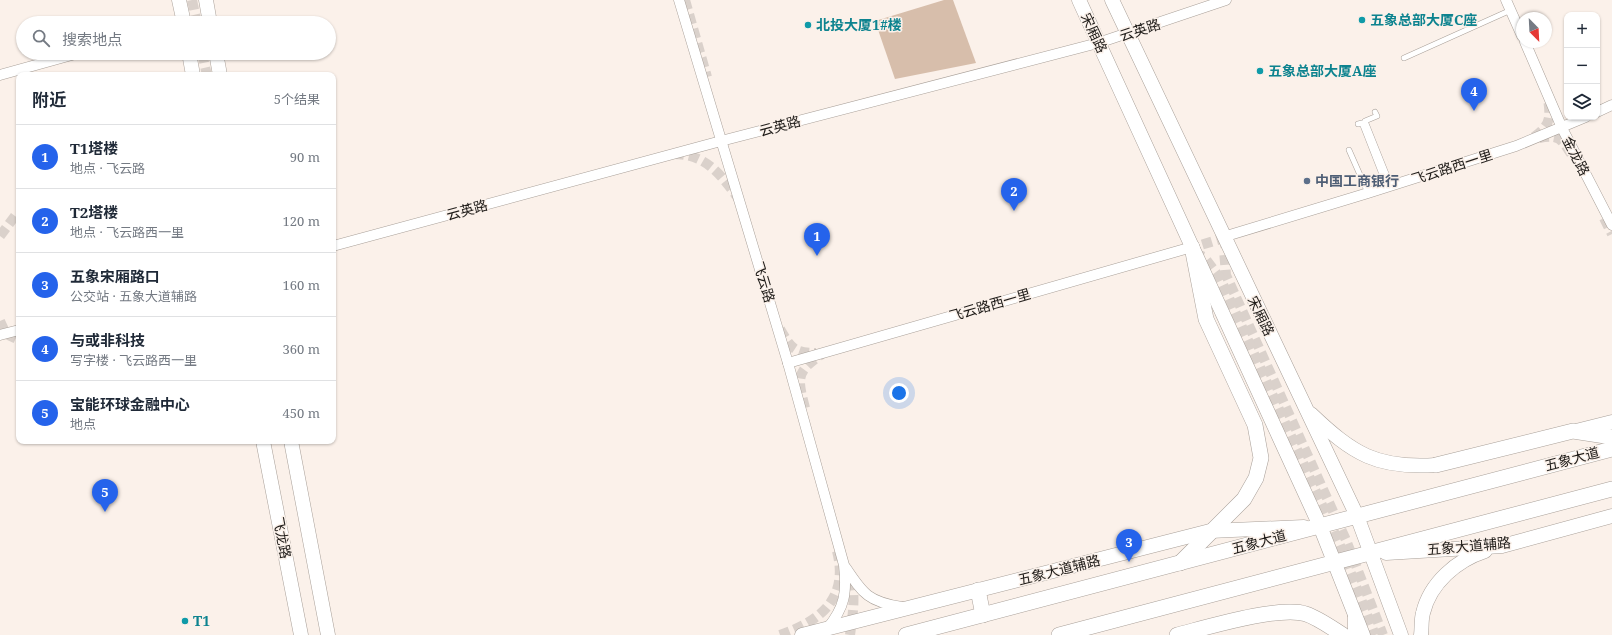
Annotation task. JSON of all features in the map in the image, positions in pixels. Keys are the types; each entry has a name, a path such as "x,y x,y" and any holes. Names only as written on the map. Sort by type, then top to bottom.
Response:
{"main road":[{"path":"179,0 182,16"},
{"path":"206,0 209,16"},
{"name":"宋厢路","path":"1079,0 1320,526 1363,635"},
{"name":"宋厢路","path":"1112,0 1223,237 1357,516 1402,635"},
{"path":"190,60 192,72"},
{"path":"217,60 219,72"},
{"path":"1180,563 1210,531 1244,499 1256,478 1261,458 1255,424 1206,319 1192,247"},
{"path":"1305,408 1334,436 1354,450 1382,462 1412,467 1436,465 1612,422"},
{"path":"1573,432 1612,437"},
{"name":"飞龙路","path":"264,444 301,635"},
{"name":"飞龙路","path":"292,444 328,635"},
{"name":"五象大道","path":"906,635 1612,449"},
{"path":"1062,635 1612,489"},
{"name":"五象大道辅路","path":"1371,554 1502,546 1612,516"},
{"name":"五象大道辅路","path":"802,635 1210,531 1320,526"},
{"path":"1421,635 1423,613 1430,594 1441,580 1454,567 1471,556 1502,546"},
{"path":"978,590 983,615"},
{"path":"1177,635 1239,620 1281,612 1306,614 1344,635"}],"street":[{"name":"飞云路","path":"680,0 788,363 844,565 846,584 844,597 839,614 827,629"},
{"name":"云英路","path":"336,245 721,141 1098,43 1226,0"},
{"path":"1506,0 1516,22"},
{"name":"金龙路","path":"1528,48 1562,128 1612,225"},
{"path":"0,75 53,60"},
{"path":"1600,111 1612,105"},
{"name":"飞云路西一里","path":"1223,237 1368,194 1516,146 1579,120"},
{"name":"飞云路西一里","path":"788,363 1192,247"},
{"path":"0,335 16,331"},
{"name":"飞云路","path":"844,565 865,595 883,604 908,608"},
{"path":"1353,635 1354,610"}],"lane":[{"path":"1404,58 1511,10"},
{"path":"1375,112 1377,116 1365,121 1389,187"},
{"path":"1358,124 1362,123 1389,187"},
{"path":"1348,150 1368,194"}],"shaded area":[{"path":"944,0 953,0 976,63 895,79 875,21"}],"tunnel":[{"path":"192,0 195,16"},
{"path":"685,0 707,77"},
{"path":"204,60 206,72"},
{"path":"1534,137 1543,129 1548,121 1548,99"},
{"path":"1539,138 1556,137 1565,145 1572,155"},
{"path":"674,154 695,158 712,167 738,198"},
{"path":"0,236 16,216"},
{"path":"1604,218 1612,234"},
{"path":"1188,249 1230,236"},
{"path":"1230,242 1224,250 1226,275 1346,540 1383,635"},
{"path":"1194,253 1204,257 1220,278 1339,543 1375,635"},
{"path":"0,321 6,334 16,339"},
{"path":"780,329 787,341 794,348 803,352 816,353"},
{"path":"805,408 800,382 801,376 807,366 822,354"},
{"path":"780,635 808,623 819,615 835,595 839,582 840,568 837,551"},
{"path":"850,574 853,589 853,612 850,635"}],"place":[{"name":"五象总部大厦C座","path":"1362,20"},
{"name":"北投大厦1#楼","path":"808,25"},
{"name":"五象总部大厦A座","path":"1260,71"},
{"name":"与或非科技","path":"1474,111"},
{"name":"中国工商银行","path":"1307,181"},
{"name":"T2塔楼","path":"1014,211"},
{"name":"T1塔楼","path":"817,256"},
{"name":"宝能环球金融中心","path":"105,512"},
{"name":"五象宋厢路口","path":"1129,562"},
{"name":"T1","path":"185,621"}]}
